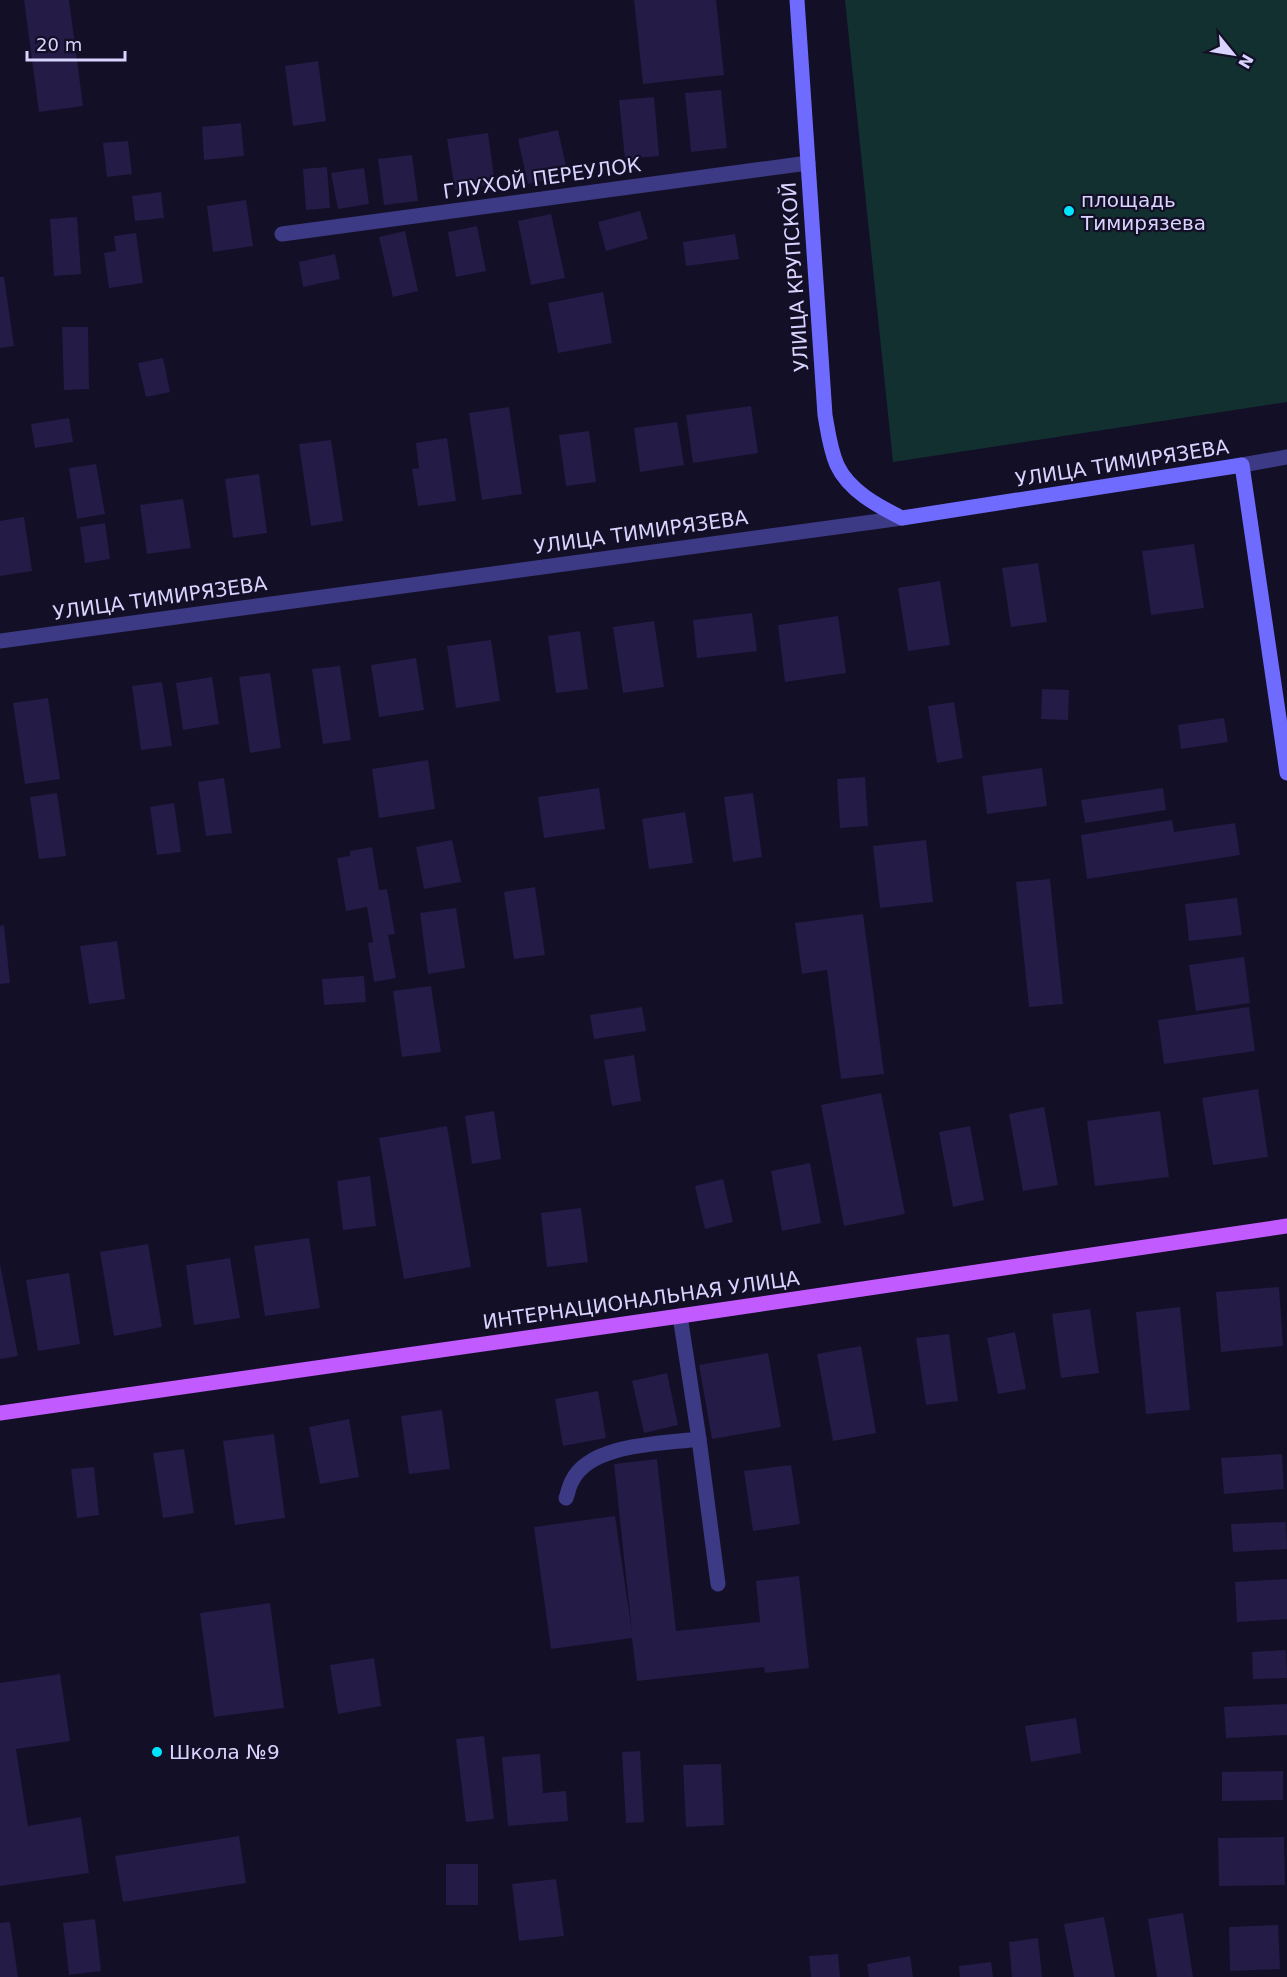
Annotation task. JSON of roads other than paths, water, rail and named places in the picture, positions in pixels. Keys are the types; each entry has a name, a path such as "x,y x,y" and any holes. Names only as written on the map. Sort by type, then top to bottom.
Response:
{"main road":[{"name":"ИНТЕРНАЦИОНАЛЬНАЯ УЛИЦА","path":"0,1413 1287,1226"}],"street":[{"name":"УЛИЦА КРУПСКОЙ","path":"797,0 825,403 830,442 838,467 853,485 880,507 902,518"},
{"name":"ГЛУХОЙ ПЕРЕУЛОК","path":"282,234 808,163"},
{"name":"УЛИЦА ТИМИРЯЗЕВА","path":"0,641 902,518 1287,457"},
{"path":"1242,465 1287,773"},
{"path":"680,1316 718,1584"},
{"path":"566,1498 572,1479 590,1461 614,1450 699,1439"}],"place":[{"name":"площадь Тимирязева","path":"1069,211"},
{"name":"Школа №9","path":"157,1752"}]}
